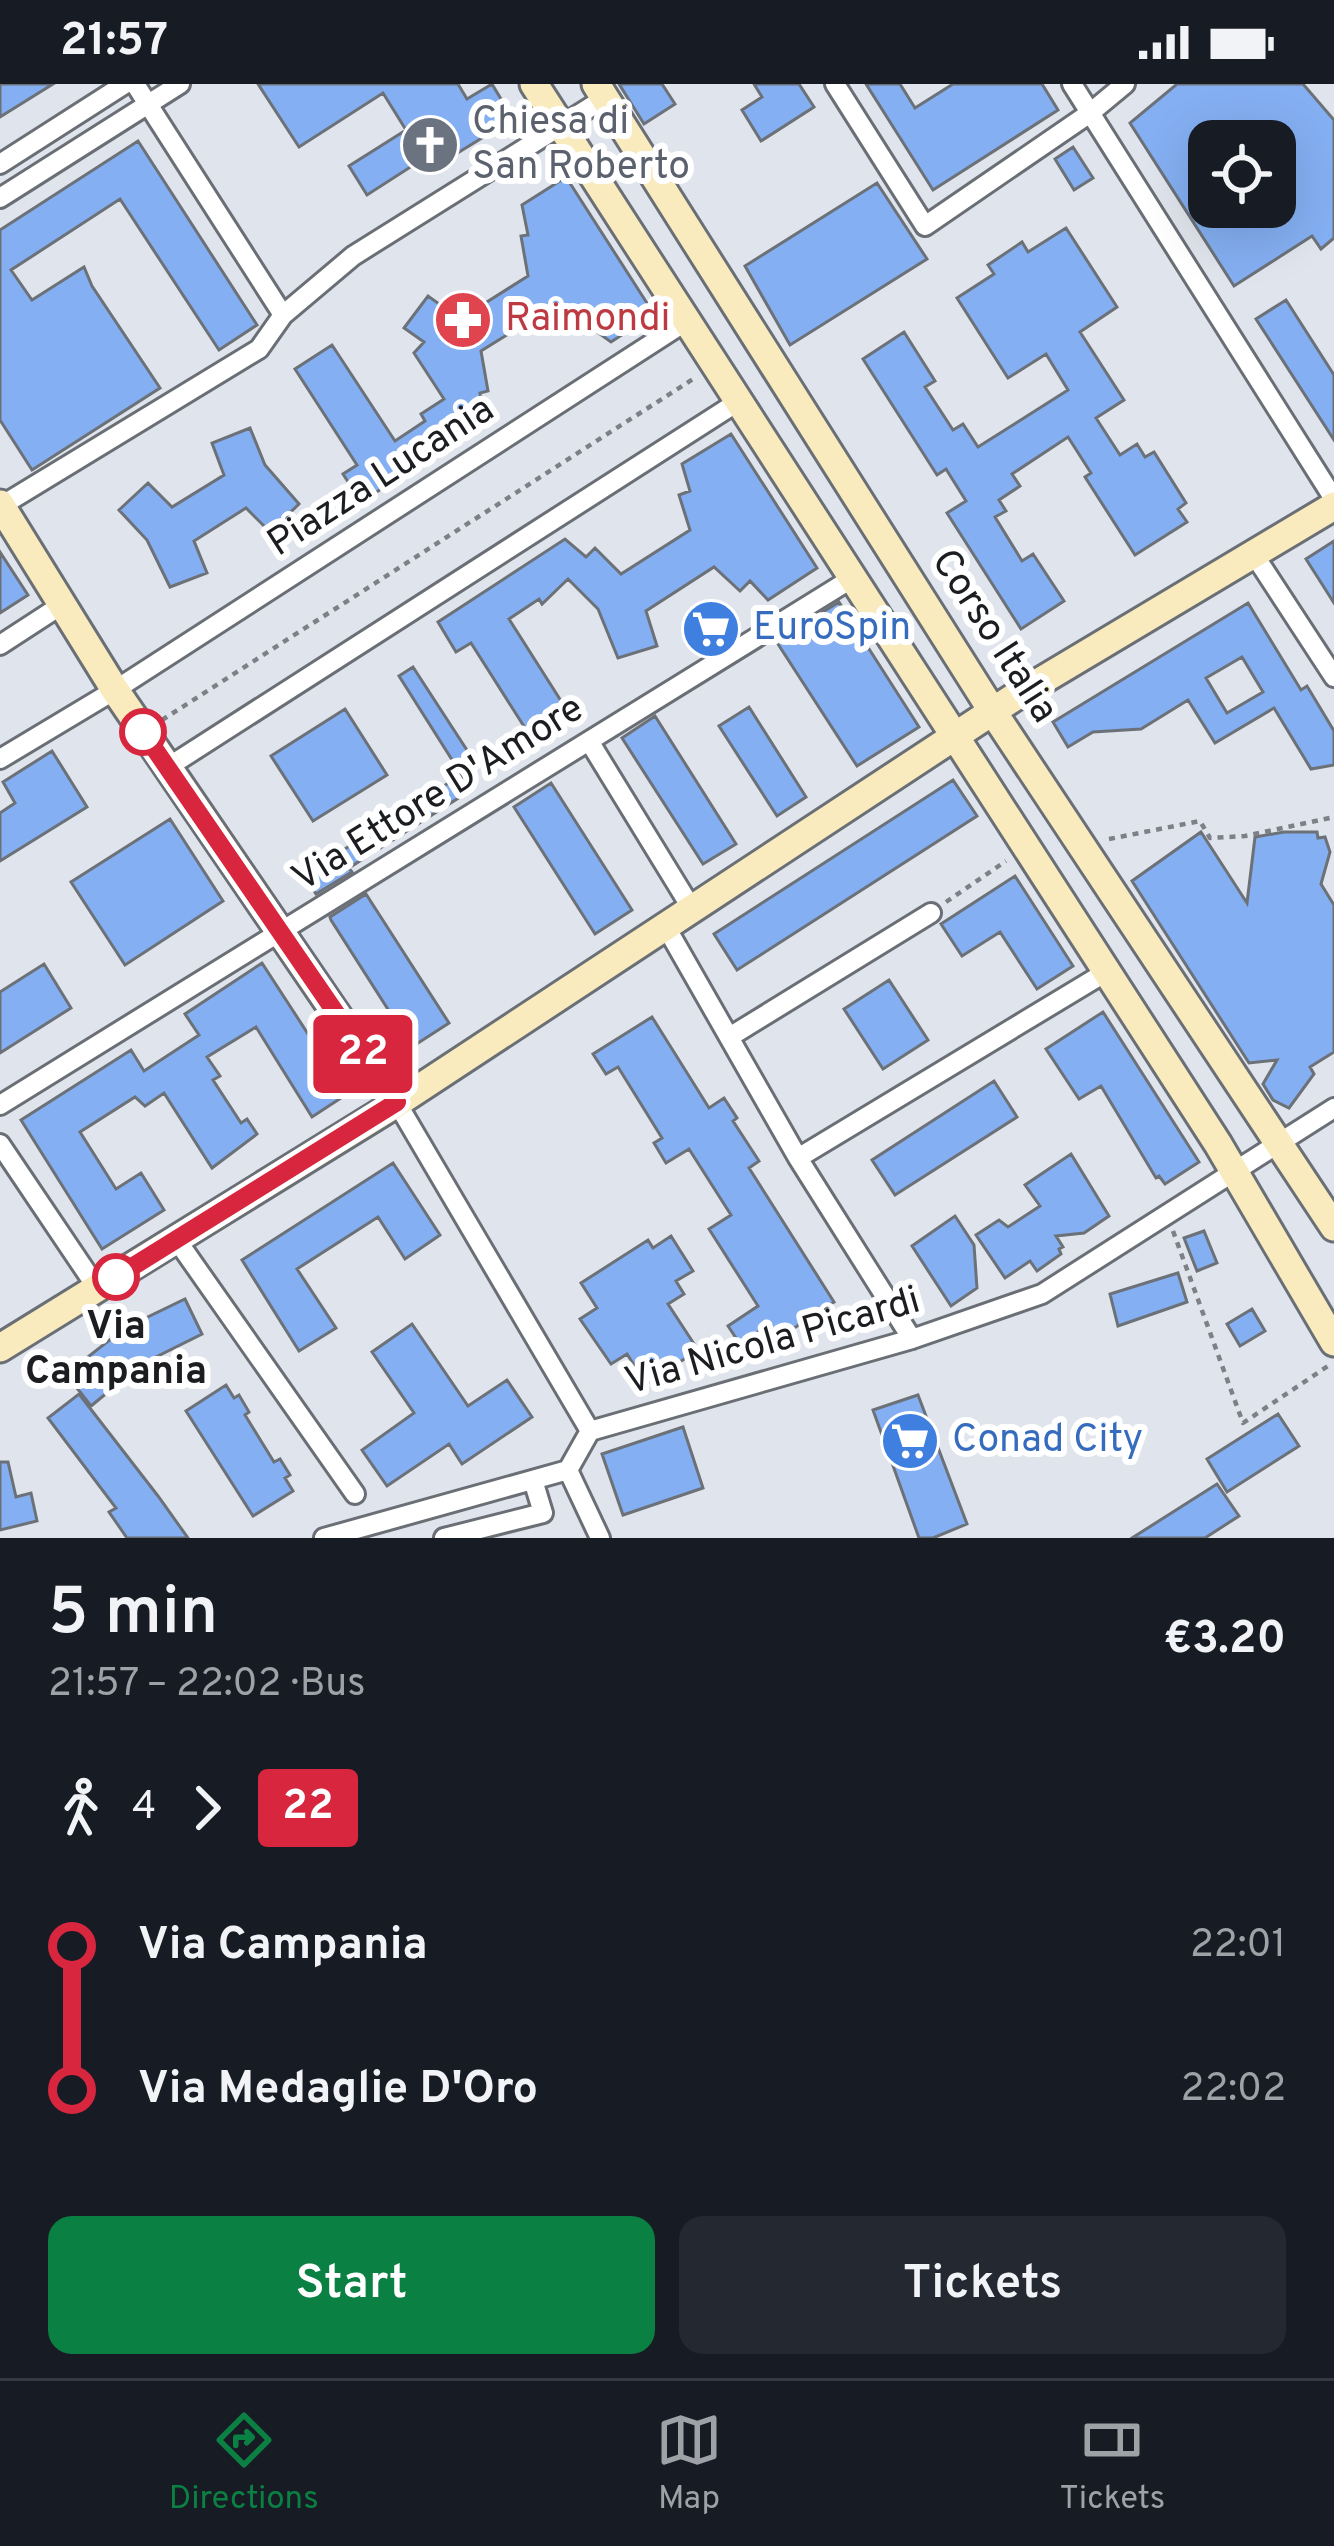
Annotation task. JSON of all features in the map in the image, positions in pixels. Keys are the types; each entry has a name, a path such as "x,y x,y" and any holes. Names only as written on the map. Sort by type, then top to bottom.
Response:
{"street":[{"path":"0,164 125,84"},
{"path":"135,84 283,315"},
{"path":"0,198 180,84"},
{"path":"533,84 1234,1172 1334,1342"},
{"path":"835,84 925,226 1125,84"},
{"path":"0,1348 397,1102 993,712 1334,502 1072,84"},
{"path":"590,1430 397,1102 115,690 0,505 259,349 283,315 353,256 560,126 601,91"},
{"name":"Corso Italia","path":"601,91 993,712 1334,1227"},
{"name":"Piazza Lucania","path":"0,759 115,690 685,322"},
{"path":"167,767 736,403"},
{"path":"1253,553 1334,677"},
{"name":"Via Ettore D'Amore","path":"0,1105 850,579"},
{"path":"0,645 63,604"},
{"path":"590,741 692,909"},
{"path":"731,1036 931,913"},
{"path":"666,927 798,1157 913,1339"},
{"path":"798,1157 1106,972"},
{"name":"Via Nicola Picardi","path":"568,1470 590,1430 913,1339 1042,1294 1334,1108"},
{"path":"0,1144 97,1288"},
{"path":"176,1239 355,1494"},
{"path":"324,1538 568,1470 600,1538"},
{"path":"444,1538 543,1513 533,1480"}],"path":[{"path":"143,732 713,367"},
{"path":"1080,844 1200,821 1210,838 1245,836 1334,817"},
{"path":"931,913 1026,849"},
{"path":"1167,1214 1243,1423 1334,1361"}],"building":[{"path":"0,84 53,84 0,117"},
{"path":"258,84 458,84 467,99 492,84 513,119 451,157 443,146 367,195 349,166 406,130 383,93 299,147"},
{"path":"619,84 662,84 675,104 644,124"},
{"path":"754,84 799,84 814,107 761,141 742,110 762,97"},
{"path":"866,84 900,84 915,108 953,84 1042,84 1058,110 933,190"},
{"path":"1177,84 1303,84 1334,120 1334,238 1321,249 1312,236 1234,286 1197,228 1296,228 1296,120 1188,120 1188,214 1130,123"},
{"path":"138,141 257,325 219,350 120,199 11,270 32,300 84,267 160,388 32,470 0,420 0,230"},
{"path":"1073,147 1093,178 1074,190 1055,159"},
{"path":"566,177 654,314 611,342 586,324 581,331 549,309 481,351 488,391 480,393 486,422 361,502 343,474 357,465 295,369 332,345 395,441 425,421 421,414 444,399 414,353 424,342 404,328 428,296 460,319 528,276 521,236 528,235 522,205"},
{"path":"877,183 927,259 790,345 745,266"},
{"path":"1066,228 1117,307 1080,332 1124,400 1096,418 1120,455 1137,444 1145,457 1154,452 1186,503 1178,509 1187,522 1135,555 1085,477 1091,473 1068,437 1012,474 1020,486 999,500 1006,511 995,517 1022,561 1033,554 1064,601 1021,629 947,513 966,501 946,469 937,475 863,359 904,332 935,381 925,387 953,430 963,424 978,447 1068,390 1046,354 1008,378 957,298 994,274 988,265 1022,242 1028,252"},
{"path":"1286,300 1334,375 1334,440 1256,319"},
{"path":"250,428 265,465 299,504 270,532 246,508 194,541 207,573 170,587 147,540 119,510 148,483 172,507 224,475 212,443"},
{"path":"731,434 817,568 768,600 750,581 740,591 714,567 646,611 657,646 618,658 598,609 568,579 542,604 539,599 509,619 570,715 532,739 471,643 456,652 438,622 565,539 586,557 595,548 621,574 690,530 679,495 690,491 682,464"},
{"path":"1334,541 1334,603 1306,559"},
{"path":"0,552 28,595 0,613"},
{"path":"839,602 919,727 857,766 776,641"},
{"path":"1248,603 1301,690 1307,686 1334,731 1334,765 1311,769 1274,708 1215,743 1188,700 1141,729 1093,732 1068,747 1053,722","holes":["1242,657 1263,692 1227,713 1206,678"]},
{"path":"413,667 476,764 461,774 399,676"},
{"path":"749,707 806,797 777,816 719,726"},
{"path":"345,709 387,775 313,821 271,756"},
{"path":"655,716 736,844 703,864 622,738"},
{"path":"52,751 87,807 0,861 0,813 15,803 3,782"},
{"path":"461,775 471,790 316,894 304,875"},
{"path":"953,780 977,816 737,970 714,934"},
{"path":"551,783 632,910 595,934 514,807"},
{"path":"170,819 223,901 125,965 71,882"},
{"path":"1201,832 1247,903 1255,837 1317,832 1318,838 1325,837 1330,852 1321,884 1334,905 1334,1052 1310,1067 1314,1074 1289,1108 1273,1100 1263,1084 1277,1060 1249,1063 1132,881"},
{"path":"1015,876 1073,966 1037,989 1000,932 962,956 941,924"},
{"path":"366,894 449,1023 412,1047 330,917"},
{"path":"262,963 347,1094 312,1117 256,1027 207,1057 220,1076 213,1080 241,1123 247,1119 257,1134 212,1168 164,1093 145,1106 135,1097 80,1132 116,1189 141,1173 164,1210 102,1249 21,1120 131,1050 144,1071 199,1035 185,1014"},
{"path":"44,964 71,1008 0,1053 0,992"},
{"path":"889,980 928,1040 883,1069 844,1009"},
{"path":"1103,1012 1199,1162 1165,1184 1156,1178 1101,1086 1079,1099 1046,1049"},
{"path":"652,1017 709,1108 724,1098 737,1118 733,1121 759,1161 749,1168 834,1302 779,1338 770,1324 740,1344 728,1326 758,1306 709,1229 731,1215 689,1149 666,1163 654,1143 662,1138 618,1067 606,1074 593,1054"},
{"path":"994,1081 1017,1117 895,1195 872,1160"},
{"path":"1071,1154 1109,1216 1084,1233 1056,1236 1063,1247 1061,1254 1037,1271 1030,1261 1005,1278 976,1235 999,1220 1008,1227 1040,1206 1025,1185"},
{"path":"393,1163 440,1235 405,1259 378,1217 297,1269 336,1328 299,1351 242,1260"},
{"path":"955,1216 974,1245 977,1288 951,1306 912,1246"},
{"path":"1204,1231 1217,1263 1197,1271 1184,1238"},
{"path":"671,1236 693,1271 676,1281 684,1294 668,1304 698,1350 649,1382 627,1354 611,1364 580,1319 597,1308 581,1283 648,1240 653,1248"},
{"path":"1178,1273 1187,1302 1118,1326 1110,1294"},
{"path":"185,1299 202,1334 142,1364 91,1406 66,1374 125,1328"},
{"path":"1252,1309 1265,1331 1240,1346 1227,1324"},
{"path":"412,1324 468,1406 507,1380 532,1417 462,1464 449,1444 387,1486 362,1450 414,1413 372,1352"},
{"path":"226,1385 234,1398 239,1395 249,1412 245,1415 274,1462 280,1459 290,1475 285,1478 293,1491 253,1516 186,1411"},
{"path":"79,1394 188,1538 127,1538 109,1512 116,1508 48,1418"},
{"name":"Conad City","path":"918,1395 967,1524 933,1538 919,1538 873,1410"},
{"path":"1278,1414 1299,1446 1227,1492 1207,1459"},
{"path":"683,1427 703,1488 623,1515 602,1454"},
{"path":"0,1462 8,1462 16,1497 31,1493 37,1521 0,1530"},
{"path":"1217,1484 1239,1516 1205,1538 1132,1538"}],"bus line":[{"name":"22","path":"116,1277 397,1102 143,732"}],"place":[{"name":"Chiesa di San Roberto","path":"430,145"},
{"name":"Raimondi","path":"463,320"},
{"name":"EuroSpin","path":"711,629"},
{"name":"Via Campania","path":"116,1277"},
{"name":"Conad City","path":"910,1441"}]}
